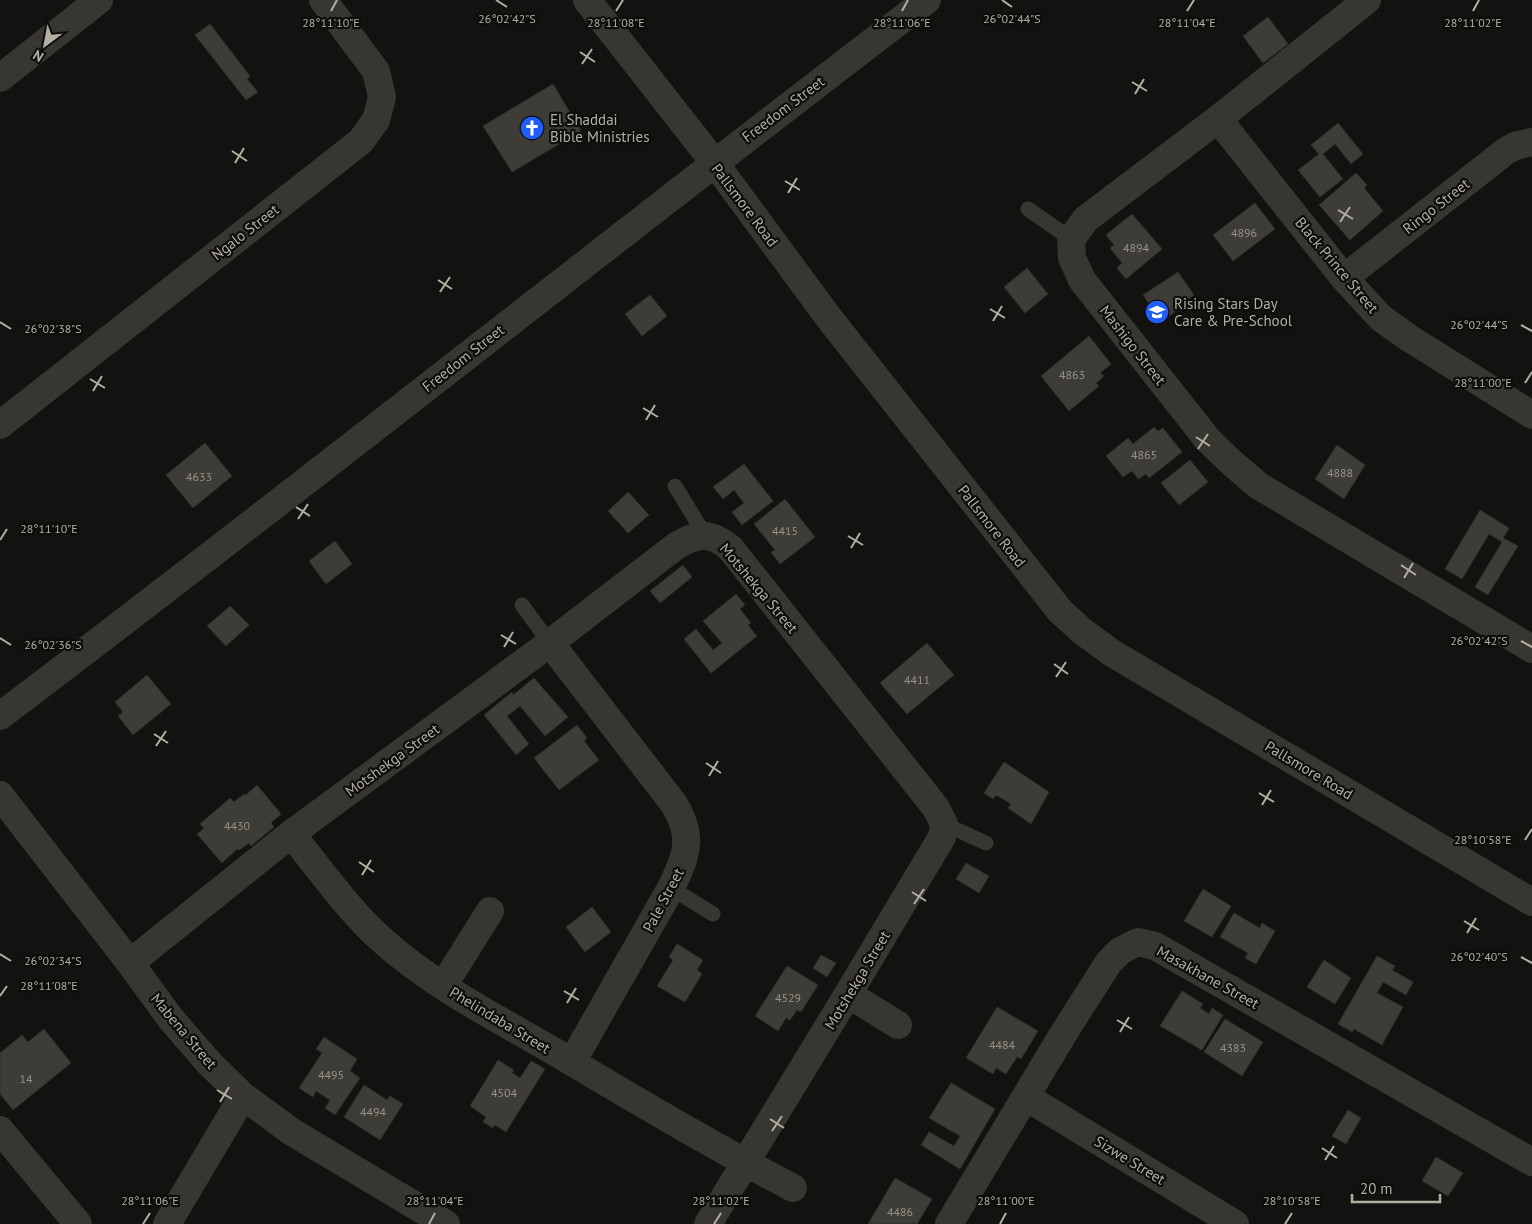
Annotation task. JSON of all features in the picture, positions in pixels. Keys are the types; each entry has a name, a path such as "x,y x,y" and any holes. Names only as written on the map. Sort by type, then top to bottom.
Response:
{"street":[{"path":"0,78 99,0"},
{"name":"Ngalo Street","path":"0,425 361,141 376,120 382,97 376,71 323,0"},
{"name":"Pallsmore Road","path":"587,0 714,162 841,333 1060,611 1112,653 1532,902"},
{"name":"Freedom Street","path":"0,716 184,576 714,162 926,0"},
{"path":"1071,239 1086,219 1218,119 1367,0"},
{"name":"Black Prince Street","path":"1218,119 1344,278 1381,318 1393,328 1532,415"},
{"name":"Ringo Street","path":"1344,278 1506,151 1515,146 1532,142"},
{"name":"Mashigo Street","path":"1071,239 1072,258 1082,280 1208,440 1232,463 1260,486 1532,649"},
{"name":"Motshekga Street","path":"130,962 291,834 550,643 676,546 690,539 705,535 720,540 731,549 936,808 944,824 942,837 708,1224"},
{"name":"Pale Street","path":"550,643 674,804 684,827 686,847 682,865 671,888 572,1062"},
{"name":"Mabena Street","path":"0,795 178,1026 209,1063 243,1096 292,1132 446,1224"},
{"name":"Phelindaba Street","path":"291,834 352,908 381,939 410,964 443,986 572,1062 745,1162 794,1188"},
{"path":"443,986 490,911"},
{"name":"Masakhane Street","path":"949,1224 1109,962 1120,951 1138,942 1155,946 1529,1152"},
{"path":"848,994 898,1025"},
{"path":"167,1224 243,1096"},
{"name":"Sizwe Street","path":"1026,1097 1235,1224"},
{"path":"0,1130 78,1224"}],"lane":[{"path":"1028,209 1071,239"},
{"path":"675,486 705,535"},
{"path":"522,605 550,643"},
{"path":"944,824 986,843"},
{"path":"671,888 713,914"}],"building":[{"path":"1268,17 1288,44 1263,63 1243,36"},
{"path":"210,24 250,76 247,79 258,92 246,100 195,35"},
{"name":"El Shaddai Bible Ministries","path":"553,84 581,131 512,172 483,126"},
{"path":"1338,123 1363,154 1351,164 1335,144 1323,154 1343,179 1320,197 1298,170 1319,154 1311,145"},
{"path":"1356,173 1367,185 1364,188 1383,211 1350,240 1319,205"},
{"path":"1255,203 1275,229 1233,261 1213,235"},
{"path":"1132,214 1162,249 1126,279 1117,268 1122,263 1110,248 1114,245 1106,235"},
{"path":"1027,268 1048,294 1025,313 1004,287"},
{"path":"1178,272 1194,295 1177,307 1179,309 1156,325 1147,312 1152,308 1143,295"},
{"path":"650,295 667,316 642,336 625,314"},
{"path":"1089,336 1111,364 1100,373 1104,376 1096,383 1099,386 1069,411 1041,376"},
{"path":"1154,427 1158,431 1163,428 1182,452 1149,478 1146,474 1138,479 1132,471 1123,477 1106,456 1128,438 1133,444"},
{"path":"205,443 232,476 193,508 166,475"},
{"path":"1337,445 1365,465 1344,499 1315,479"},
{"path":"1190,460 1208,482 1179,505 1161,483"},
{"path":"744,464 773,501 742,525 732,512 744,503 734,490 723,499 713,487"},
{"path":"628,492 649,515 628,533 608,511"},
{"path":"785,499 815,537 780,564 771,552 775,550 754,524"},
{"path":"1480,510 1509,528 1503,538 1518,546 1488,595 1475,587 1502,542 1489,534 1462,579 1445,569"},
{"path":"335,541 352,564 326,584 309,561"},
{"path":"683,565 692,577 660,603 650,591"},
{"path":"736,594 745,605 740,609 751,623 748,625 757,636 711,673 684,639 696,629 713,650 722,643 703,621"},
{"path":"230,606 249,625 226,646 207,626"},
{"path":"927,643 954,675 907,714 880,683"},
{"path":"147,675 171,704 133,735 118,716 123,712 115,702"},
{"path":"534,678 568,717 545,736 520,706 507,716 529,744 516,755 484,715 512,692 513,695"},
{"path":"577,725 587,738 584,741 599,760 559,790 534,758"},
{"path":"1004,762 1049,792 1031,824 1008,808 1011,804 996,795 993,799 984,793"},
{"path":"257,785 281,814 271,823 274,827 251,846 249,843 239,850 237,849 222,863 197,834 204,828 200,824 230,798 234,802 244,794 246,795"},
{"path":"966,863 989,876 979,893 956,879"},
{"path":"1203,889 1231,906 1212,937 1184,921"},
{"path":"592,907 611,932 585,952 566,927"},
{"path":"1234,913 1260,928 1262,923 1275,931 1256,964 1245,958 1248,953 1220,937"},
{"path":"677,944 703,960 697,970 702,974 685,1002 657,986 673,960 669,957"},
{"path":"821,955 836,963 827,977 813,968"},
{"path":"1377,956 1395,966 1392,970 1413,982 1406,995 1383,982 1377,993 1403,1007 1382,1045 1354,1029 1352,1032 1338,1024"},
{"path":"1324,960 1351,978 1335,1004 1307,987"},
{"path":"787,966 818,985 801,1012 797,1010 790,1020 786,1018 778,1031 755,1016"},
{"path":"1182,991 1203,1004 1200,1008 1209,1014 1212,1008 1223,1015 1202,1050 1160,1026"},
{"path":"997,1007 1038,1031 1021,1059 1017,1057 1006,1074 996,1068 993,1074 966,1058"},
{"path":"1225,1019 1263,1042 1242,1076 1204,1052"},
{"path":"44,1029 71,1063 13,1110 0,1094 0,1053 22,1035 28,1042"},
{"path":"324,1037 357,1059 350,1071 360,1078 335,1115 325,1108 330,1100 316,1091 313,1097 299,1088 322,1053 316,1049"},
{"path":"498,1060 514,1070 512,1073 520,1078 531,1061 545,1069 506,1132 495,1125 493,1128 483,1122 486,1117 470,1106"},
{"path":"951,1083 995,1109 960,1169 921,1145 929,1132 954,1146 960,1136 929,1118"},
{"path":"364,1085 387,1100 390,1096 403,1104 380,1140 344,1117"},
{"path":"1348,1110 1361,1118 1346,1144 1332,1136"},
{"path":"1436,1157 1463,1173 1448,1196 1422,1181"},
{"path":"895,1178 932,1199 917,1224 868,1224"}],"place":[{"name":"El Shaddai Bible Ministries","path":"532,128"},
{"name":"Rising Stars Day Care & Pre-School","path":"1157,312"}]}
